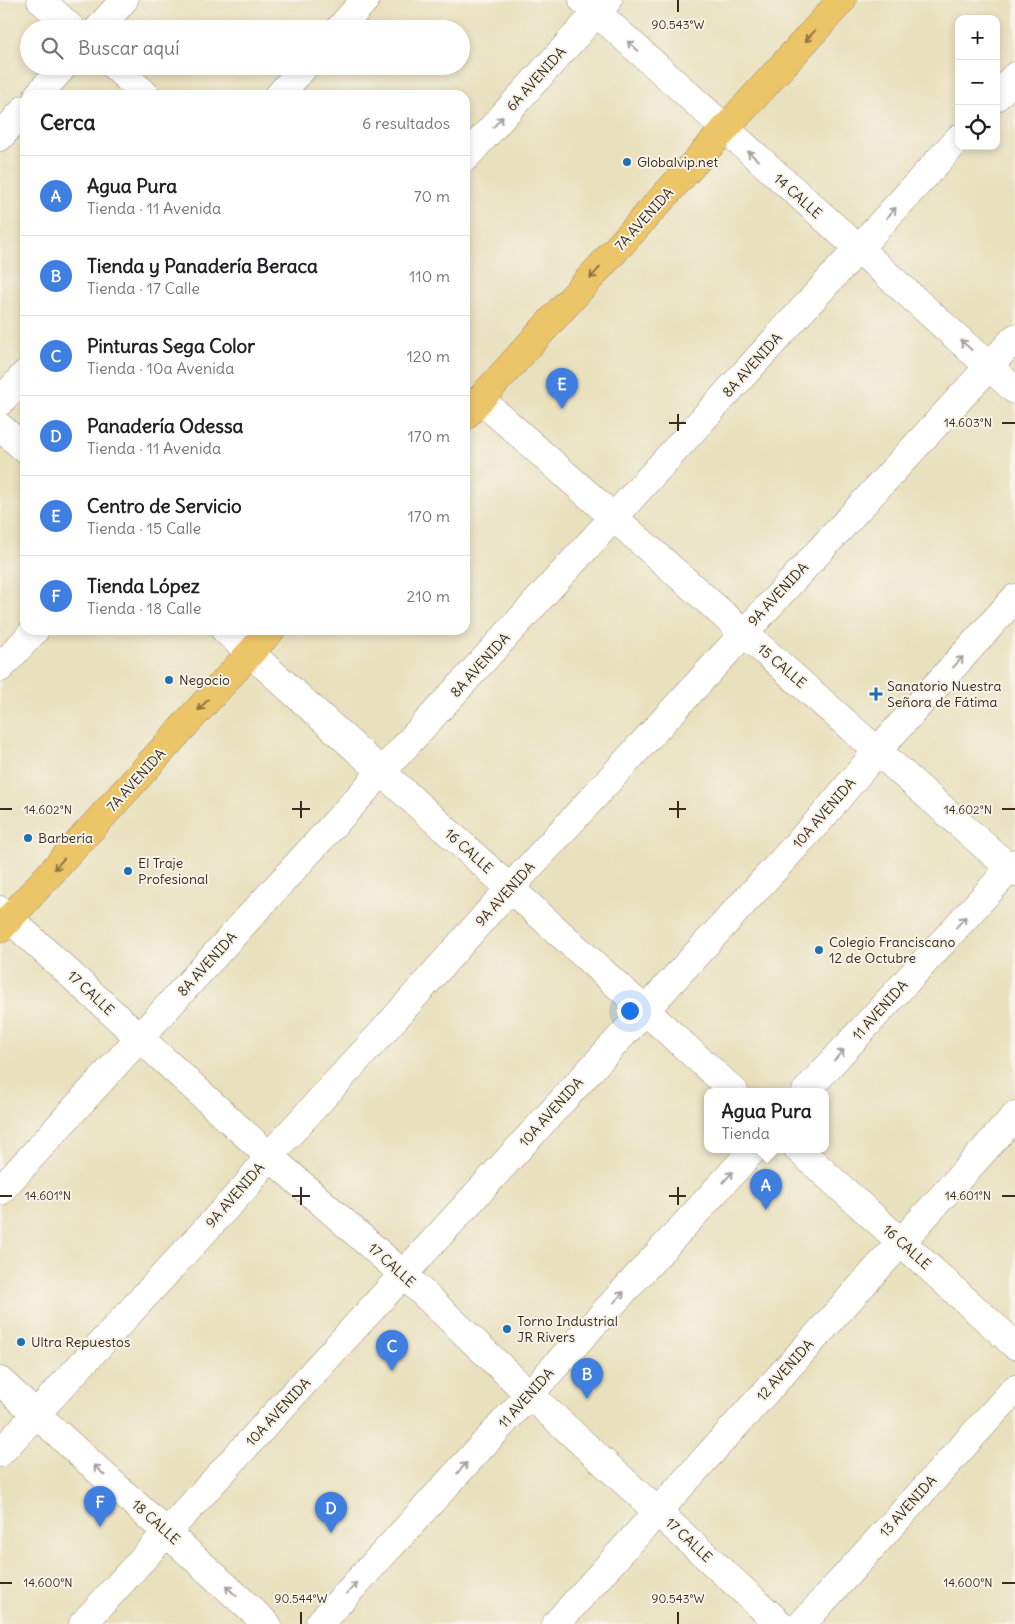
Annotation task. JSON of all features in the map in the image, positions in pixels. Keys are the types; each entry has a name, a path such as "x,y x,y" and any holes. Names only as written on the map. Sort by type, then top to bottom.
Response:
{"main road":[{"name":"7A AVENIDA","path":"473,408 842,0"},
{"name":"7A AVENIDA","path":"3,919 266,635"}],"street":[{"path":"41,0 62,20"},
{"path":"106,20 124,0"},
{"path":"347,20 366,0"},
{"name":"14 CALLE","path":"596,4 724,130 1015,390"},
{"name":"6A AVENIDA","path":"470,152 596,4"},
{"path":"42,90 56,75"},
{"path":"124,75 140,90"},
{"path":"283,90 297,75"},
{"path":"1000,93 1015,76"},
{"path":"0,137 20,115"},
{"name":"8A AVENIDA","path":"0,1191 955,142"},
{"name":"9A AVENIDA","path":"0,1454 246,1185 269,1156 388,1026 510,888 743,632 1015,338"},
{"path":"0,402 20,380"},
{"name":"15 CALLE","path":"473,408 614,517 1013,868"},
{"path":"0,427 20,445"},
{"name":"10A AVENIDA","path":"84,1624 404,1275 644,1009 823,816 878,750 1015,598"},
{"path":"0,668 30,635"},
{"name":"16 CALLE","path":"230,635 731,1088"},
{"name":"11 AVENIDA","path":"809,1088 1013,868"},
{"name":"17 CALLE","path":"3,919 140,1038 269,1156 404,1275 529,1394 780,1624"},
{"name":"12 AVENIDA","path":"556,1624 1015,1116"},
{"name":"11 AVENIDA","path":"319,1624 750,1153"},
{"name":"16 CALLE","path":"802,1153 1015,1345"},
{"name":"18 CALLE","path":"0,1381 268,1624"},
{"name":"13 AVENIDA","path":"802,1624 1015,1388"}],"place":[{"name":"Globalvip.net","path":"627,162"},
{"name":"Centro de Servicio","path":"562,409"},
{"name":"Negocio","path":"169,680"},
{"name":"Sanatorio Nuestra Señora de Fátima","path":"876,694"},
{"name":"Barbería","path":"28,838"},
{"name":"El Traje Profesional","path":"128,871"},
{"name":"Colegio Franciscano 12 de Octubre","path":"819,950"},
{"name":"Agua Pura","path":"766,1210"},
{"name":"Torno Industrial JR Rivers","path":"507,1329"},
{"name":"Ultra Repuestos","path":"21,1342"},
{"name":"Pinturas Sega Color","path":"392,1371"},
{"name":"Tienda y Panadería Beraca","path":"587,1399"},
{"name":"Tienda López","path":"100,1527"},
{"name":"Panadería Odessa","path":"331,1533"}]}
